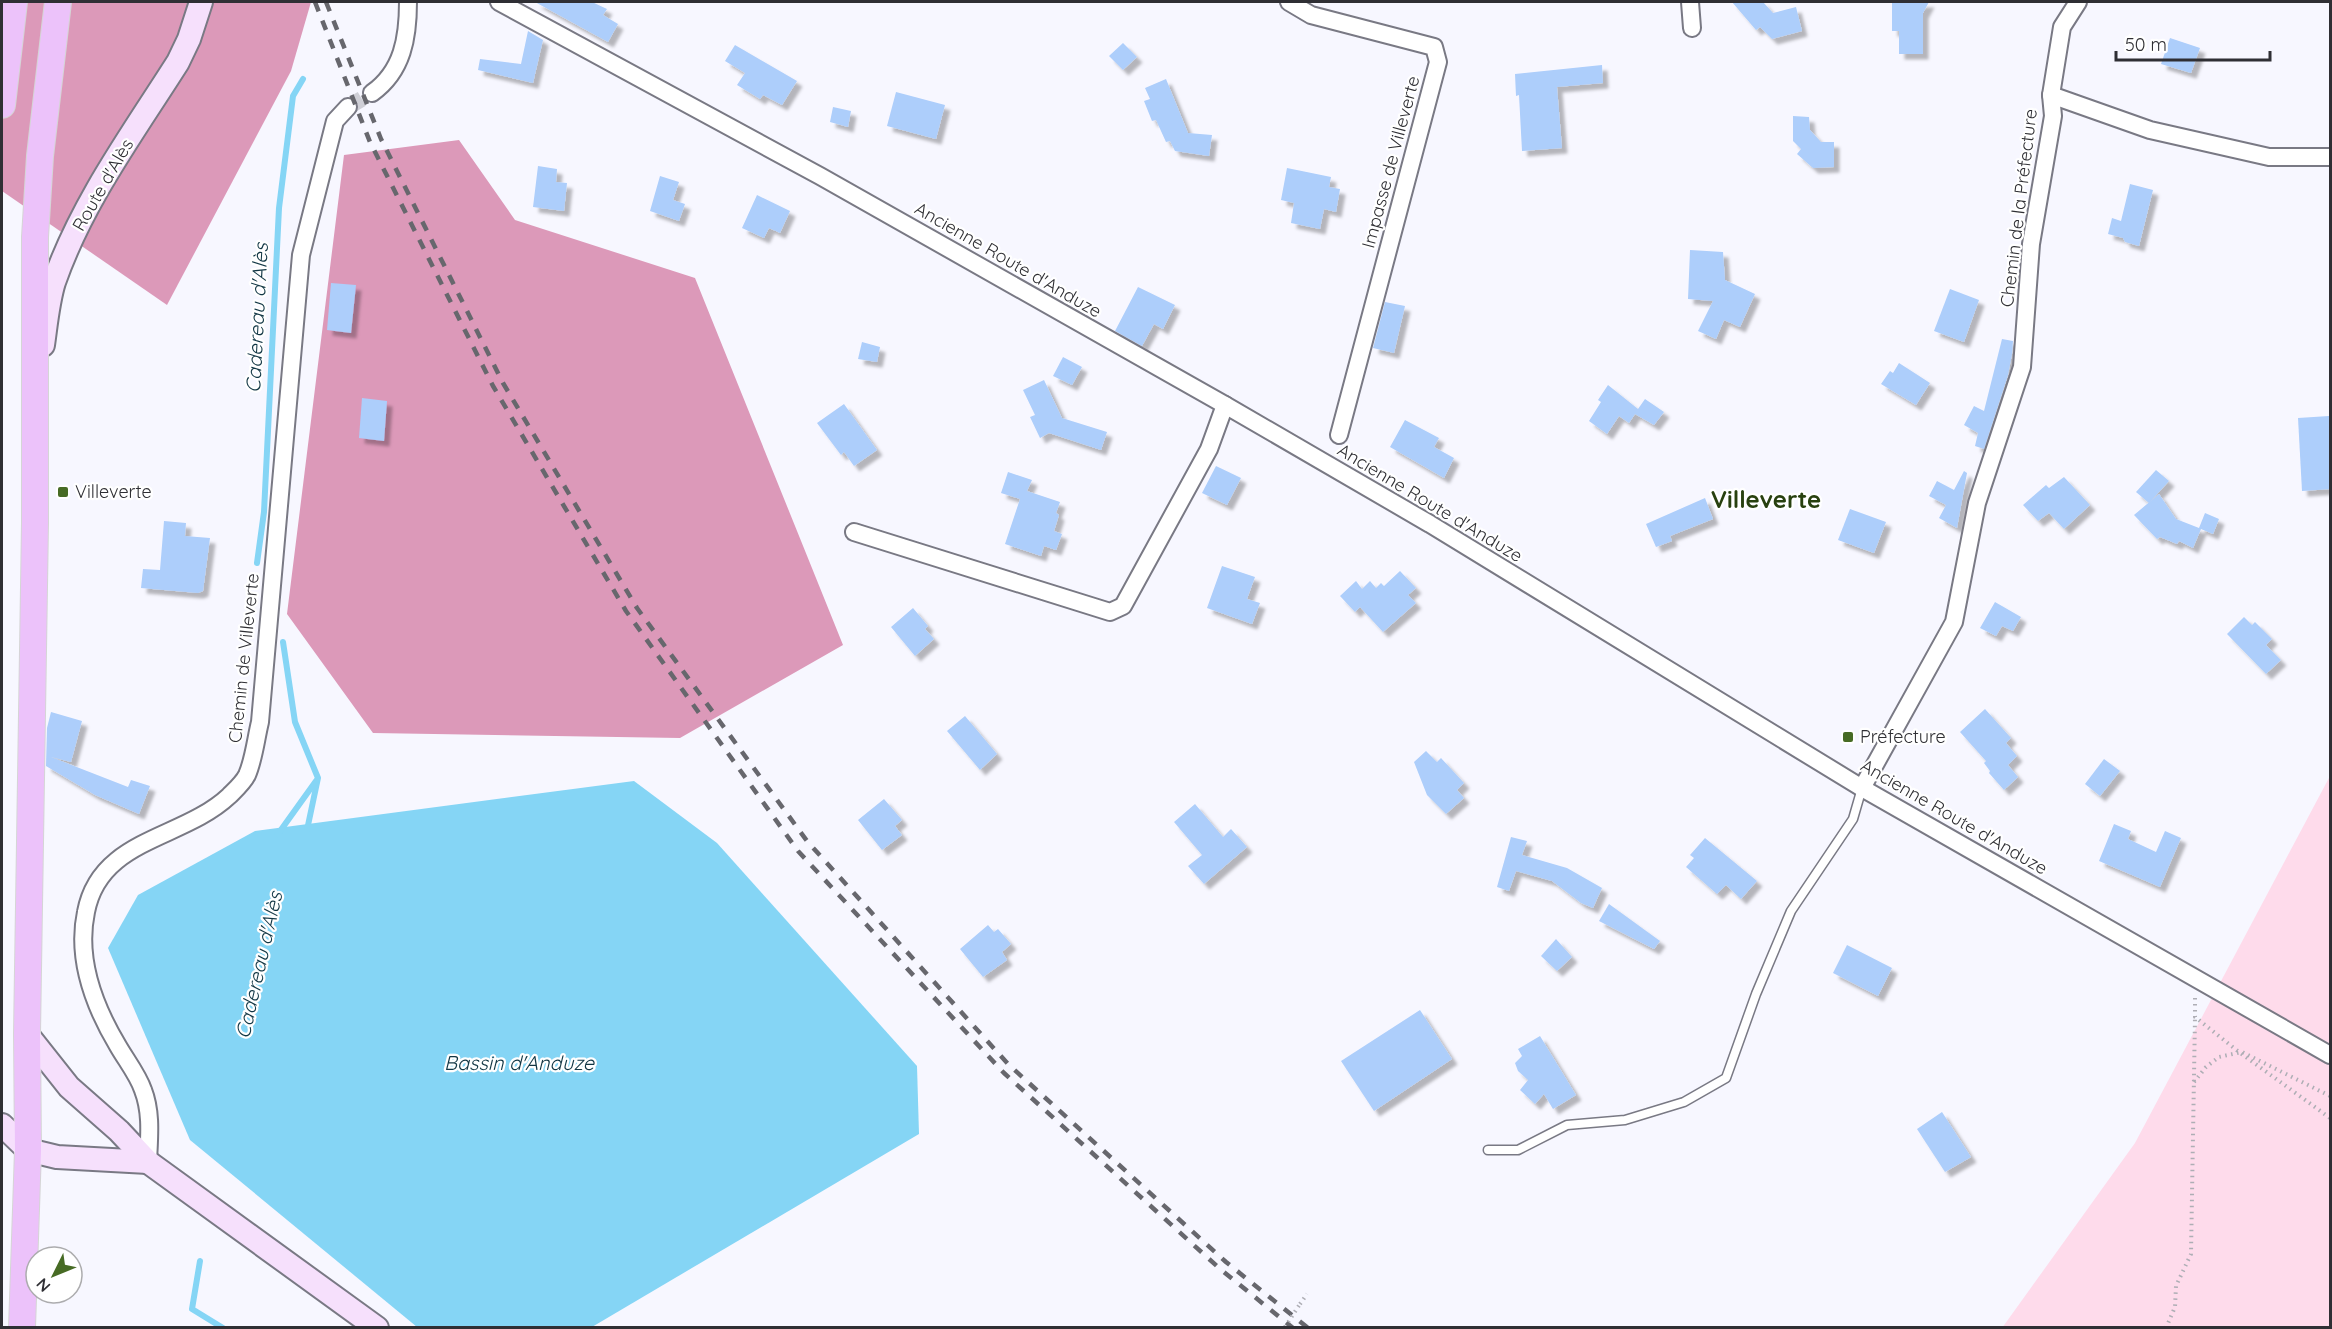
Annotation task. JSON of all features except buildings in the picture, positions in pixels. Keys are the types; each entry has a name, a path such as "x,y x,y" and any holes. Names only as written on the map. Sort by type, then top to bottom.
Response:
{"main road":[{"path":"2,105 14,2"},
{"path":"22,1328 28,1150 27,1034 36,225 40,156 58,2"},
{"name":"Route d'Alès","path":"36,382 53,284 66,250 85,211 178,62 189,39 201,2"},
{"path":"27,1034 69,1087 119,1131 148,1162 377,1328"},
{"path":"2,1125 28,1150 57,1157 148,1162"}],"street":[{"path":"372,93 396,68 405,41 408,2"},
{"path":"406,26 421,2"},
{"name":"Ancienne Route d'Anduze","path":"499,2 820,176 1225,405 1430,524 1862,788 2331,1055"},
{"name":"Impasse de Villeverte","path":"1289,2 1311,15 1434,47 1438,62 1339,435"},
{"path":"1690,2 1692,28"},
{"name":"Chemin de la Préfecture","path":"1862,788 1954,622 1977,503 2022,367 2031,244 2053,116 2051,94 2062,27 2078,2"},
{"path":"2051,94 2150,130 2258,155 2331,157"},
{"name":"Chemin de Villeverte","path":"148,1162 150,1123 143,1090 104,1023 91,990 83,947 85,916 94,887 106,869 135,846 204,815 223,801 247,775 260,722 301,255 335,121 348,107"},
{"path":"854,532 1110,612 1123,606 1209,449 1225,405"}],"lane":[{"path":"1488,1150 1518,1150 1566,1125 1625,1120 1645,1114 1684,1102 1726,1078 1756,994 1791,911 1853,819 1862,788"}],"path":[{"path":"2166,1328 2175,1307 2176,1286 2191,1254 2195,978"},
{"path":"2195,1017 2240,1053 2331,1118"},
{"path":"2193,1083 2206,1067 2219,1057 2242,1052 2331,1096"},
{"path":"1284,1327 1307,1294"}],"shaded area":[{"path":"2,2 311,2 291,71 167,305 2,191"},
{"path":"459,140 515,220 695,278 843,645 680,738 373,733 287,614 344,155"},
{"path":"2330,776 2330,1327 2002,1328 2135,1143"}],"water":[{"name":"Bassin d'Anduze","path":"634,781 717,843 917,1066 919,1134 592,1327 417,1327 190,1140 108,948 138,895 255,831"}],"waterway":[{"name":"Cadereau d'Alès","path":"257,563 264,512 279,208 293,96 303,79"},
{"name":"Cadereau d'Alès","path":"283,642 295,722 318,778 307,830"},
{"name":"Cadereau d'Alès","path":"278,834 316,781"},
{"name":"Cadereau d'Alès","path":"200,1261 192,1309 223,1328"}],"tunnel":[{"path":"348,107 372,93"}],"railway":[{"path":"315,2 370,142 493,386 626,611 798,851 1004,1073 1219,1268 1293,1328"},
{"path":"326,2 381,139 503,383 637,608 807,841 1008,1064 1226,1262 1308,1328"}],"place":[{"name":"Villeverte","path":"63,492"},
{"name":"Préfecture","path":"1848,737"}],"district":[{"name":"Villeverte","path":"1766,500"}]}
